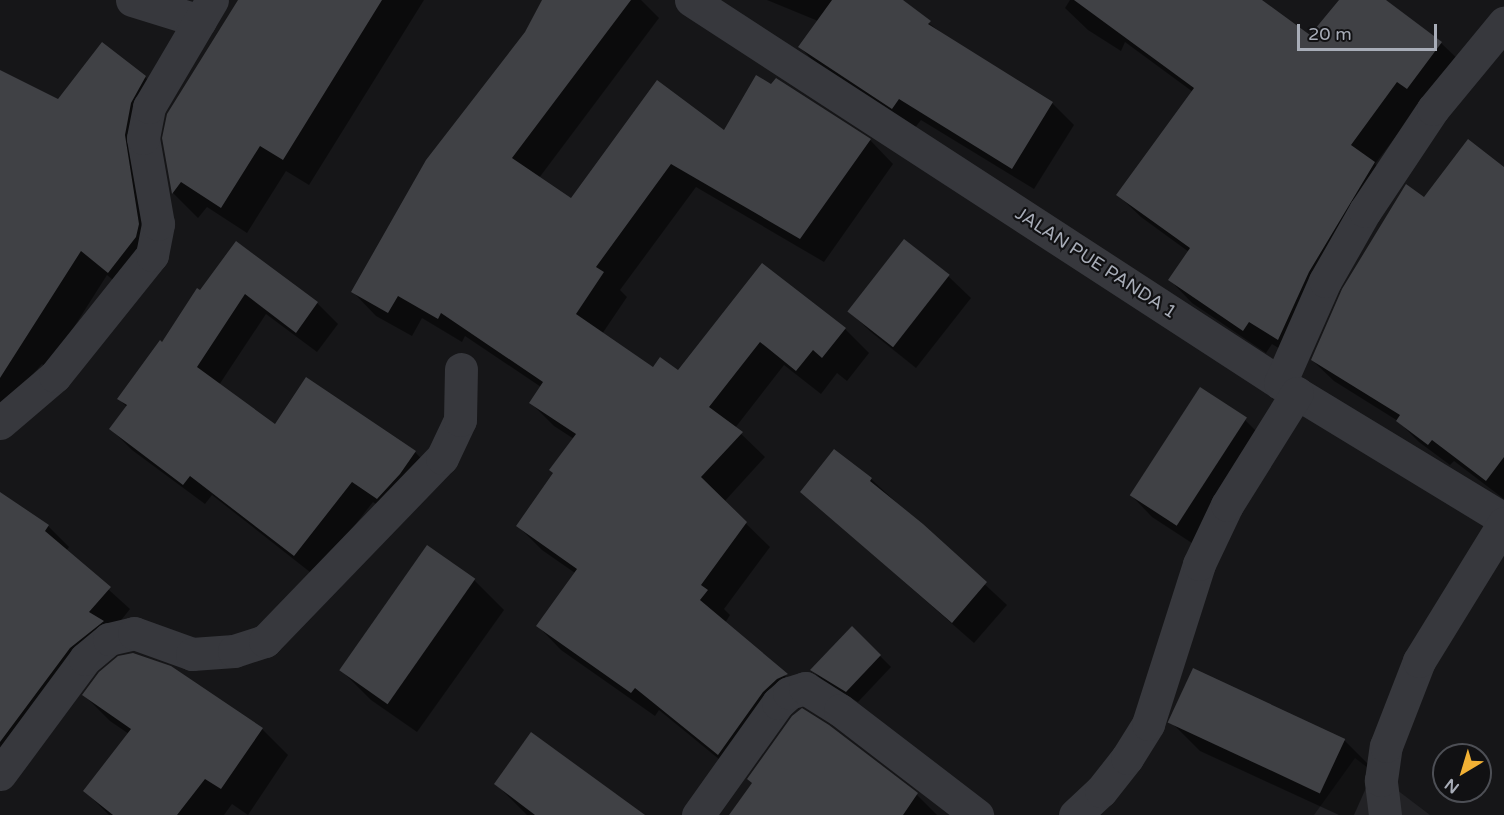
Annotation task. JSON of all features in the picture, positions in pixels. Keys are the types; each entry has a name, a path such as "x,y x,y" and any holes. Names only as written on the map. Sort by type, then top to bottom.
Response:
{"street":[{"path":"0,423 55,376 152,255 158,224 143,138 148,107 206,10 132,0"},
{"name":"JALAN PUE PANDA 1","path":"691,0 1288,388 1504,521 1419,661 1386,746 1381,780 1385,815"},
{"path":"1075,815 1101,791 1127,758 1148,724 1199,564 1288,388 1325,282 1365,212 1433,109 1504,22"},
{"path":"0,774 85,659 109,639 134,633 192,654 234,651 265,640 442,458 460,420 461,369"},
{"path":"698,815 778,703 789,693 805,688 840,710 977,815"}],"shaded area":[{"path":"1355,758 1430,815 1314,815"}],"building":[{"path":"238,0 382,0 283,160 260,146 221,208 181,182 172,194 162,138 167,114"},
{"path":"542,0 631,0 512,158 571,198 657,80 724,130 756,75 771,84 776,78 871,139 800,239 671,164 596,267 604,272 576,314 653,367 660,357 678,370 762,263 846,328 822,358 813,350 796,371 760,342 709,407 743,432 701,477 747,522 701,585 708,590 700,600 788,674 777,679 763,692 718,755 635,688 631,693 536,626 577,569 516,526 553,473 549,470 576,434 529,403 543,382 441,313 438,319 398,296 388,313 351,292 426,160 525,32"},
{"path":"832,0 903,0 931,21 928,24 1053,102 1012,169 899,99 892,109 798,47"},
{"path":"1074,0 1262,0 1310,35 1339,0 1386,0 1442,42 1407,89 1397,82 1351,145 1375,162 1309,272 1278,340 1249,322 1243,331 1168,280 1190,248 1116,195 1194,88"},
{"path":"102,42 146,76 131,103 125,135 139,224 136,237 108,273 81,251 0,378 0,70 58,99"},
{"path":"1468,139 1504,167 1504,457 1486,481 1432,440 1428,445 1396,421 1400,415 1311,360 1342,289 1406,184 1424,197"},
{"path":"904,239 950,275 893,347 847,311"},
{"path":"236,241 318,302 296,333 245,294 197,367 275,424 306,377 416,451 400,474 377,499 352,482 294,556 190,476 183,485 109,429 127,405 117,399 160,340 162,342 197,288 200,290"},
{"path":"1200,387 1247,417 1177,526 1130,495"},
{"path":"834,449 872,478 870,481 923,524 987,582 952,623 800,492"},
{"path":"0,492 49,525 45,531 111,587 89,612 104,621 70,648 0,742"},
{"path":"427,545 475,579 388,704 339,670"},
{"path":"852,626 881,655 846,692 810,670"},
{"path":"133,653 171,666 263,728 221,789 205,779 177,815 113,815 83,791 131,729 82,695 99,672 118,656"},
{"path":"1193,668 1345,739 1320,793 1168,722"},
{"path":"802,708 829,725 918,793 903,815 729,815 752,783 747,779 792,716"},
{"path":"531,732 645,815 535,815 494,784"}]}
